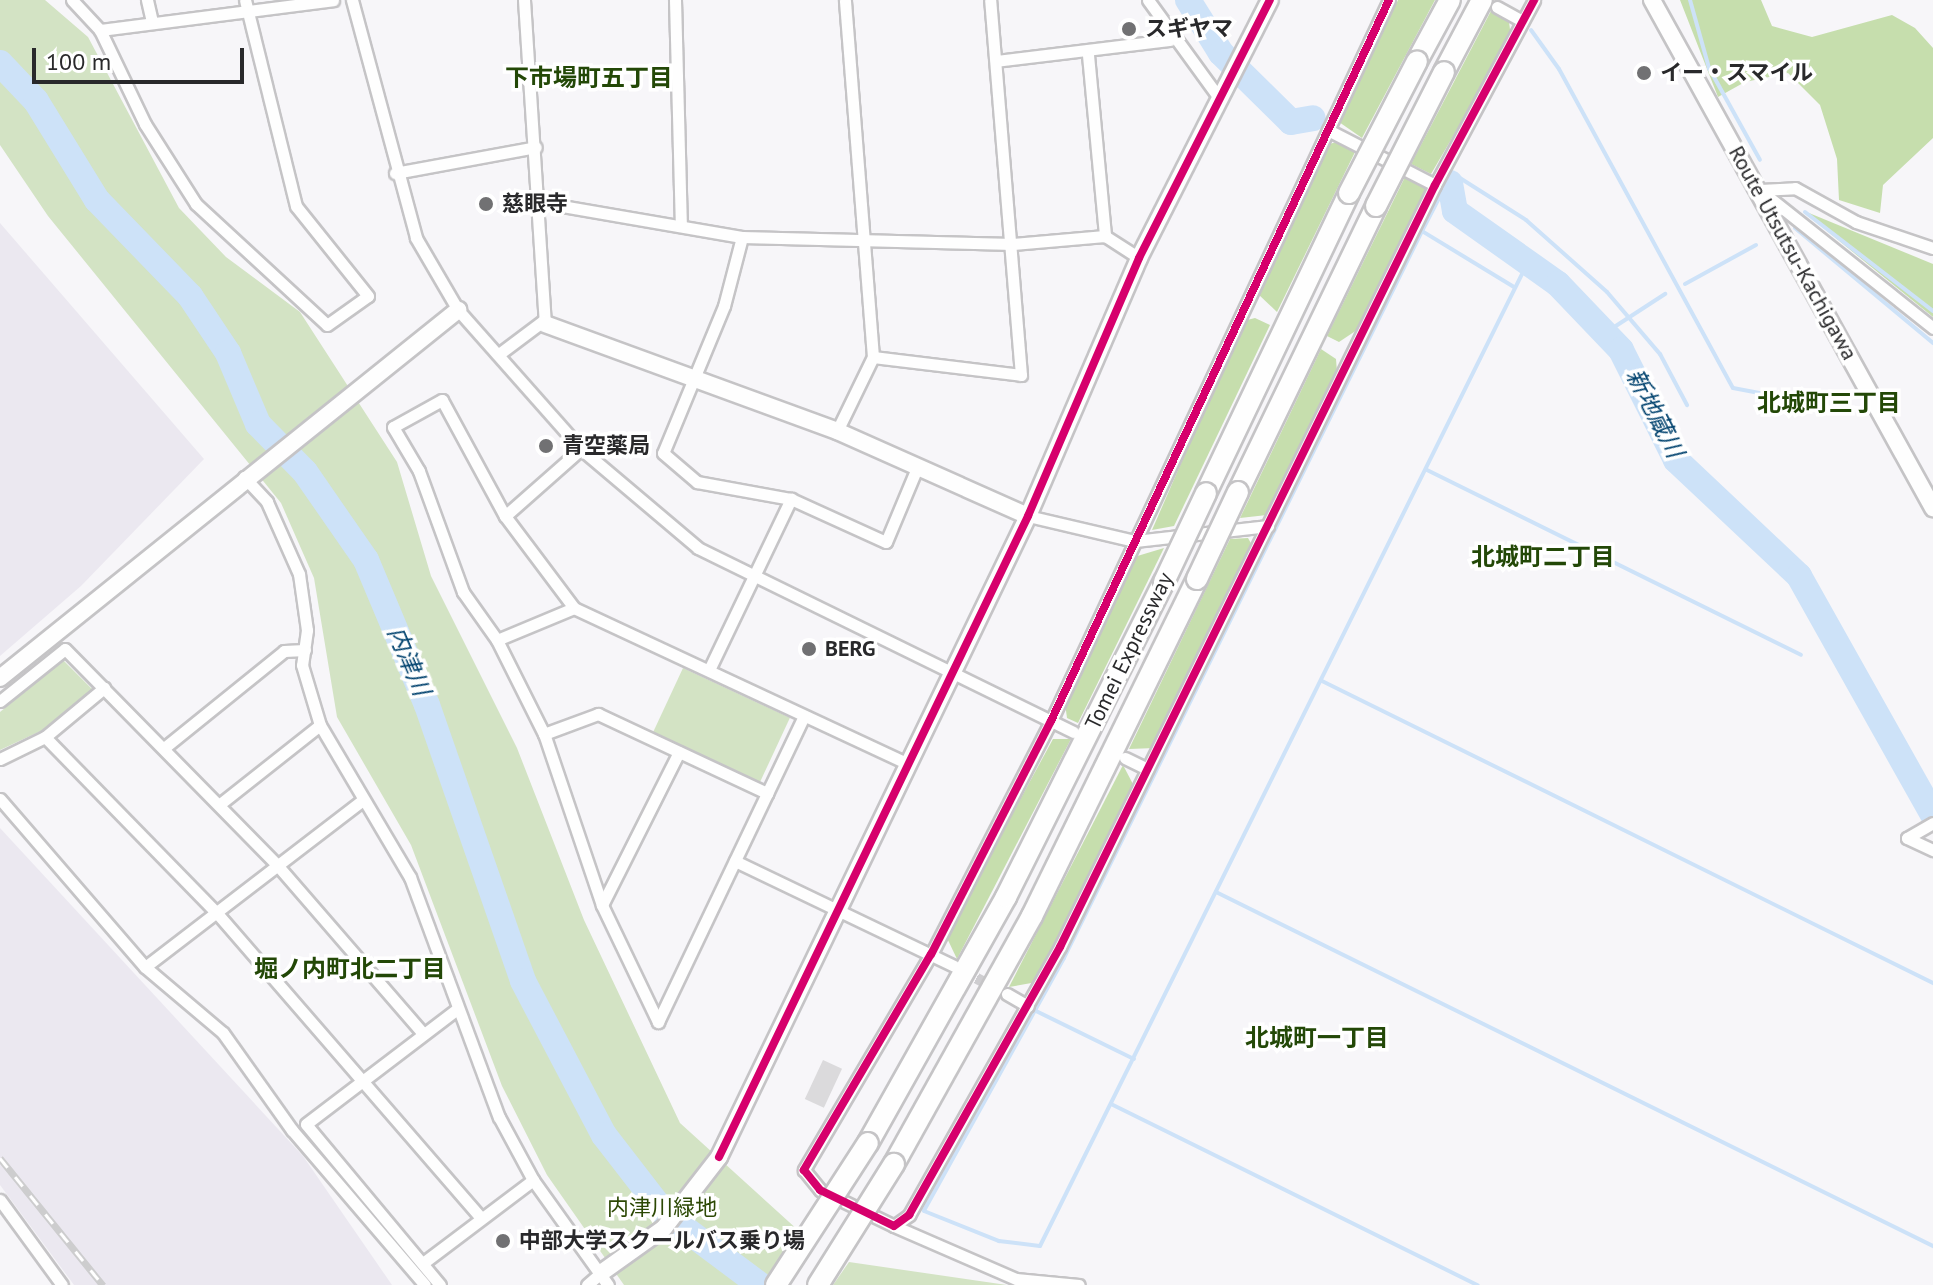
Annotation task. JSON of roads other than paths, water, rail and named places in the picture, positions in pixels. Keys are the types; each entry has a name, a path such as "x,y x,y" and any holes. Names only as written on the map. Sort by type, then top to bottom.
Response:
{"highway":[{"name":"Tomei Expressway","path":"776,1285 868,1143 1006,897 1164,582 1349,193 1450,0"},
{"name":"Tomei Expressway","path":"818,1285 894,1164 1032,916 1376,206 1444,72 1489,3"}],"street":[{"path":"72,0 100,30 145,124 196,204 327,325 368,296 296,206 247,5"},
{"path":"147,0 152,22"},
{"path":"100,30 247,5 333,0"},
{"path":"352,0 395,173 416,238 458,310 581,449 672,531 753,577 1073,732"},
{"path":"524,0 536,147 544,322"},
{"path":"675,0 681,224"},
{"path":"837,431 873,357 860,239 845,0"},
{"path":"873,357 1021,375 1013,244 990,0"},
{"path":"1148,0 1170,40 1222,95"},
{"path":"587,1285 604,1279 664,1228 710,1171 834,909 909,764 1028,516 1139,258 1270,0"},
{"path":"1079,1285 1016,1279 820,1190 804,1170 931,954 1051,721 1389,0"},
{"path":"894,1226 909,1215 1028,1006 1435,185 1534,0"},
{"name":"Route Utsutsu-Kachigawa","path":"1652,0 1760,190 1933,508"},
{"path":"1489,3 1522,21"},
{"path":"996,61 1088,55 1170,40"},
{"path":"1088,55 1105,236"},
{"path":"1328,130 1435,185"},
{"path":"395,173 536,147"},
{"path":"1760,190 1795,188 1856,222 1933,248"},
{"path":"1760,190 1933,328"},
{"path":"539,202 681,224 742,237 1013,244 1105,236 1139,258"},
{"path":"742,237 724,306 688,378 663,453 697,482 791,499 886,542 917,468"},
{"path":"0,678 248,474 458,310"},
{"path":"544,322 837,431 1028,516 1135,541 1268,526"},
{"path":"499,354 544,322"},
{"path":"804,716 658,1022 602,905 544,734 497,640 463,592 419,471 393,427 442,400 505,516 574,608 909,764"},
{"path":"505,516 581,449"},
{"path":"248,474 267,502 299,574 305,650 302,665 320,725 360,802 410,877 458,1008 533,1180 604,1279"},
{"path":"709,670 791,499"},
{"path":"497,640 574,608"},
{"path":"0,701 65,649 278,866 422,1032"},
{"path":"164,748 284,651 305,650"},
{"path":"0,759 45,737 104,688"},
{"path":"544,734 598,714 767,793"},
{"path":"220,804 320,725"},
{"path":"45,737 216,912 481,1218"},
{"path":"602,905 679,752"},
{"path":"1125,758 1148,769"},
{"path":"0,799 145,967 223,1033 292,1130 425,1285"},
{"path":"145,967 360,802"},
{"path":"1933,823 1907,838 1933,850"},
{"path":"735,861 954,966"},
{"path":"1007,994 1028,1006"},
{"path":"440,1285 306,1124 422,1032 458,1008"},
{"path":"423,1263 533,1180"},
{"path":"0,1200 62,1285"}],"waterway":[{"name":"新地蔵川","path":"1188,0 1221,53 1291,122 1313,118"},
{"path":"1690,0 1709,68 1760,160"},
{"path":"1531,30 1559,69 1733,388 1775,396"},
{"name":"内津川","path":"0,63 36,101 97,200 190,296 228,353 258,424 305,472 366,560 427,705 523,981 604,1135 665,1214 760,1285"},
{"path":"1514,287 1422,231 1452,173 1526,220 1607,292 1660,354 1687,405"},
{"name":"新地蔵川","path":"1450,183 1455,211 1558,284 1621,350 1676,460 1799,576 1933,815"},
{"path":"1805,212 1933,311"},
{"path":"1795,228 1933,343"},
{"path":"1422,231 1064,958 924,1211 999,1241 1040,1246 1529,260"},
{"path":"1685,284 1756,245"},
{"path":"1605,333 1665,294"},
{"path":"1427,470 1801,655"},
{"path":"1322,681 1933,983"},
{"path":"1216,892 1933,1246"},
{"path":"1036,1011 1134,1059"},
{"path":"1111,1104 1478,1285"}],"tunnel":[{"path":"962,970 996,988"}],"railway":[{"path":"0,1158 103,1285"}],"place":[{"name":"スギヤマ","path":"1129,29"},
{"name":"イー・スマイル","path":"1644,73"},
{"name":"慈眼寺","path":"486,204"},
{"name":"青空薬局","path":"546,446"},
{"name":"BERG","path":"809,649"},
{"name":"中部大学スクールバス乗り場","path":"503,1241"}],"district":[{"name":"下市場町五丁目","path":"589,78"},
{"name":"北城町三丁目","path":"1829,403"},
{"name":"北城町二丁目","path":"1543,557"},
{"name":"堀ノ内町北二丁目","path":"350,969"},
{"name":"北城町一丁目","path":"1317,1038"}],"park label":[{"name":"内津川緑地","path":"662,1208"}]}
